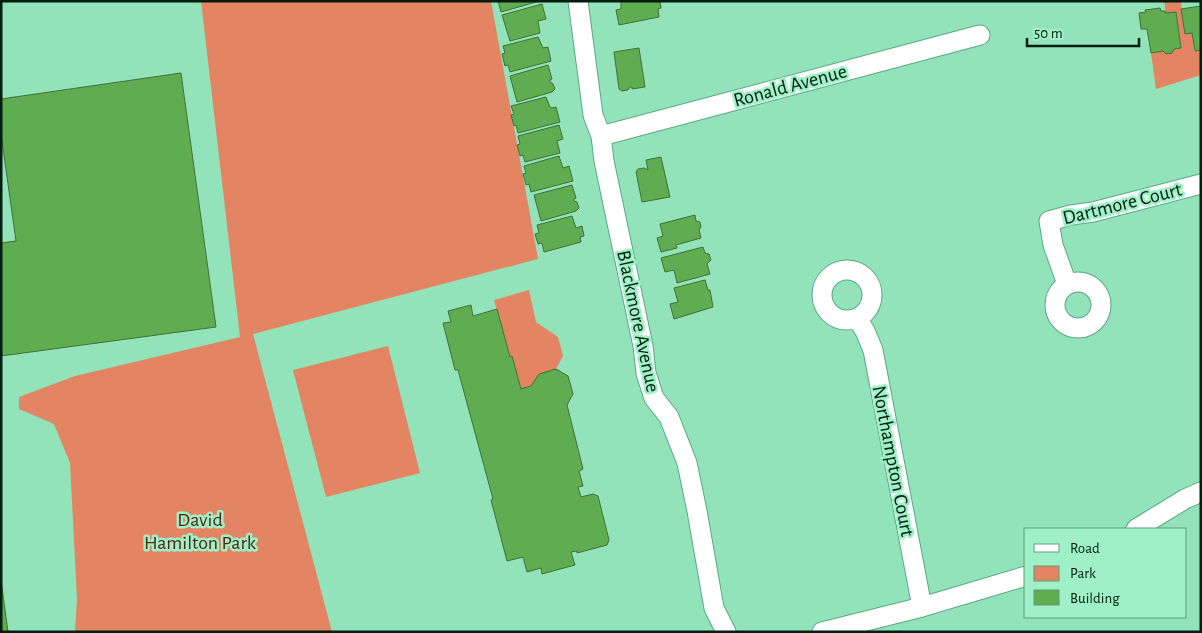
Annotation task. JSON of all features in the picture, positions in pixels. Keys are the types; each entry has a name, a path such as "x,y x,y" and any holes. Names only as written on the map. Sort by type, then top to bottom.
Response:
{"street":[{"name":"Blackmore Avenue","path":"578,1 593,115 601,136 604,161 643,346 646,373 654,398 669,417 687,463 714,608 726,632"},
{"name":"Ronald Avenue","path":"601,136 980,35"},
{"name":"Dartmore Court","path":"1067,284 1053,245 1049,221 1093,212 1201,184"},
{"name":"Northampton Court","path":"857,318 873,350 922,607"},
{"path":"1138,528 1185,499 1201,492"},
{"path":"822,632 922,607 1024,577"}],"green space":[{"name":"David Hamilton Park","path":"201,1 491,1 538,259 253,334 332,632 75,632 77,598 70,463 54,424 19,409 19,397 75,376 240,337"},
{"path":"1161,1 1181,1 1185,33 1192,33 1194,51 1201,50 1201,75 1156,89 1151,53 1163,51 1166,54 1172,53 1174,49 1181,48 1176,12 1165,13 1165,4"},
{"path":"529,290 536,322 558,337 563,356 556,369 539,374 531,386 521,389 494,300"},
{"path":"388,346 420,473 326,497 293,370"}],"building":[{"path":"498,1 540,1 501,12"},
{"path":"621,1 660,1 659,17 619,25 616,10 621,9"},
{"path":"542,4 546,19 538,21 540,33 510,41 502,15"},
{"path":"1201,6 1201,50 1195,51 1192,33 1185,34 1181,9"},
{"path":"1160,8 1165,13 1176,12 1181,48 1174,49 1172,53 1166,54 1163,51 1151,53 1147,29 1141,29 1139,13 1146,12 1145,10"},
{"path":"538,37 543,48 548,47 551,61 510,72 508,65 505,66 502,54 505,53 503,46"},
{"path":"639,48 645,87 632,89 630,87 628,90 622,91 619,89 614,52"},
{"path":"548,65 552,79 550,82 555,89 552,92 517,102 510,76"},
{"path":"181,73 216,327 1,356 1,243 16,241 1,134 1,99"},
{"path":"546,97 550,107 556,107 560,122 518,133 511,115 514,114 511,106"},
{"path":"559,125 563,139 557,141 560,153 525,162 523,155 520,156 517,145 520,144 518,136"},
{"path":"559,156 563,168 569,166 573,181 531,192 529,184 526,185 523,174 526,173 524,166"},
{"path":"661,157 670,197 642,202 636,172 638,169 644,168 648,170 646,160"},
{"path":"572,185 576,198 574,201 577,202 579,208 576,211 541,221 534,195"},
{"path":"695,215 696,221 700,222 701,238 676,245 677,248 661,252 657,238 663,236 660,224"},
{"path":"572,216 576,228 582,226 584,236 580,237 581,242 544,252 542,243 538,244 535,234 539,233 537,225"},
{"path":"703,247 711,260 707,264 710,274 677,283 674,270 665,272 661,258"},
{"path":"705,280 708,290 710,290 713,307 674,319 670,304 678,302 674,288"},
{"path":"471,305 473,316 497,309 521,389 531,386 539,374 556,369 568,376 573,394 567,405 583,469 579,471 583,486 578,487 581,497 593,494 598,496 609,540 607,545 577,553 577,551 571,552 575,565 542,574 541,568 527,572 523,557 507,561 491,500 493,499 458,370 455,370 443,323 451,322 448,311"},
{"path":"1,580 8,632 1,632"}]}
